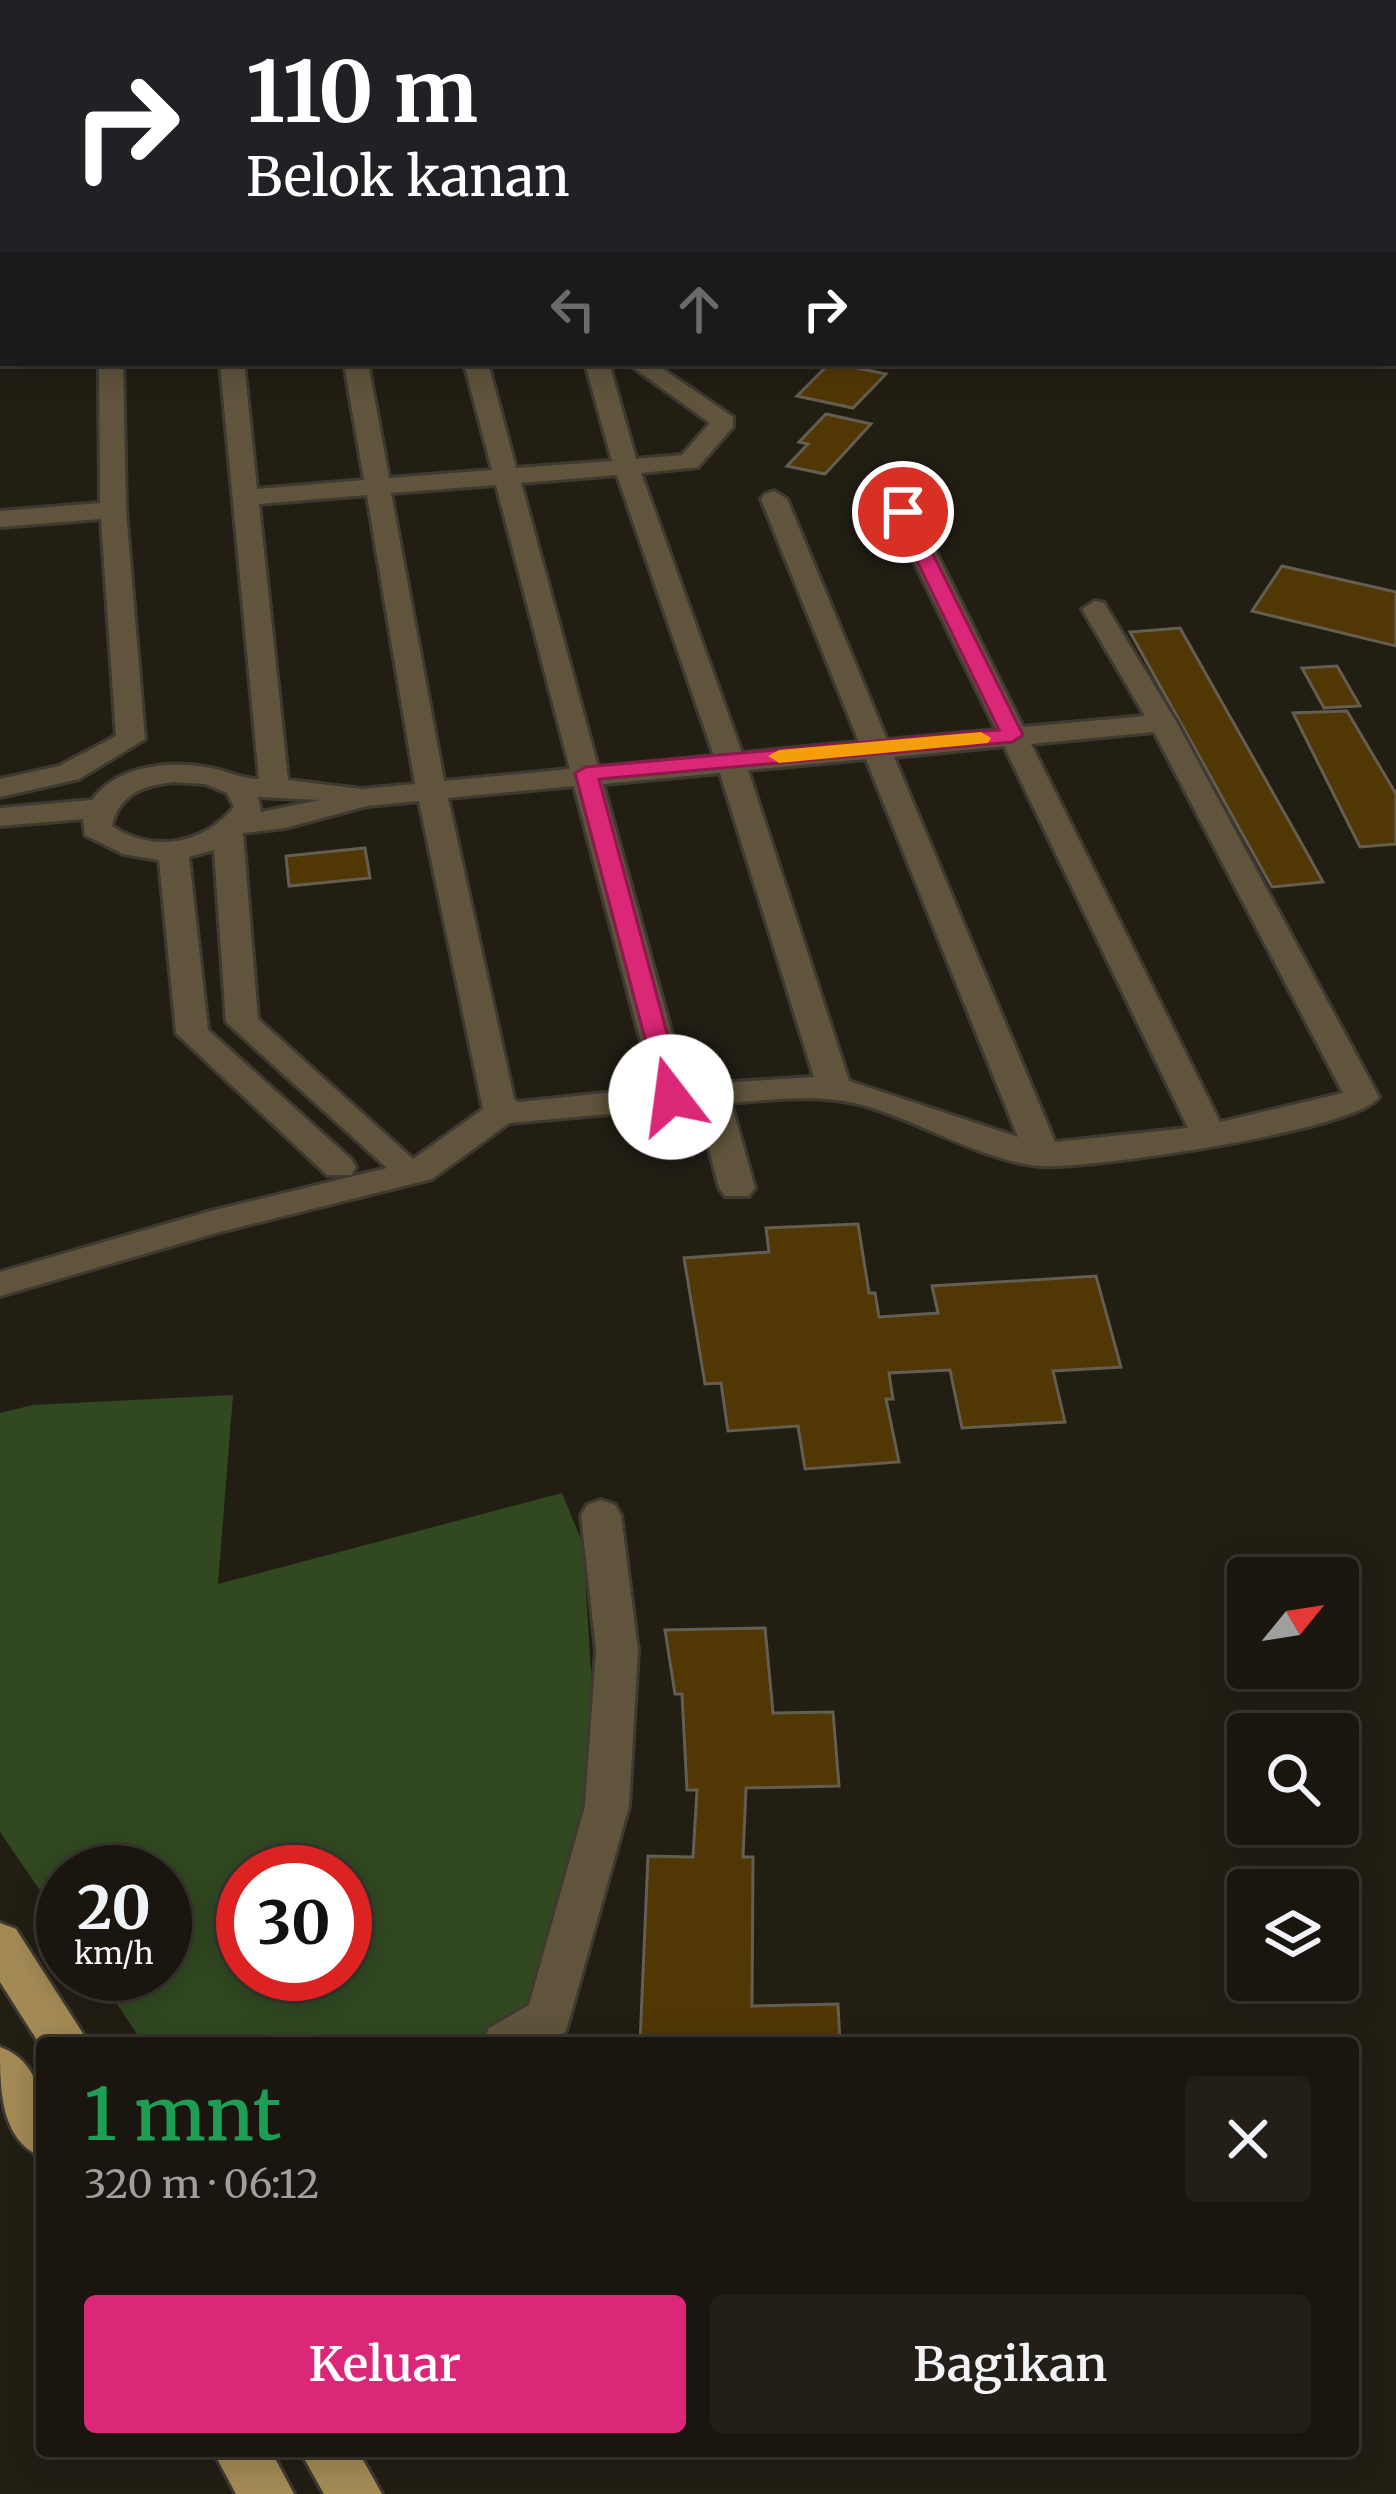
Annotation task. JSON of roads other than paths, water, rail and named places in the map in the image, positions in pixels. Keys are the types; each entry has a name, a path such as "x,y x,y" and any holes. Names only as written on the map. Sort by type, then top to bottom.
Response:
{"main road":[{"path":"0,1943 61,2037"},
{"path":"0,2068 36,2125"},
{"path":"244,2457 267,2494"},
{"path":"332,2457 355,2494"}],"street":[{"path":"0,788 38,785 76,773 131,739 113,509 111,366"},
{"path":"232,366 274,785"},
{"path":"356,366 431,790 498,1106 503,1111"},
{"path":"477,366 671,1097"},
{"path":"598,366 627,469 730,760 836,1089"},
{"path":"248,497 689,462 724,422 643,366"},
{"path":"774,499 1043,1155"},
{"path":"0,518 113,509"},
{"path":"903,512 1209,1135"},
{"path":"0,1284 211,1223 420,1171 503,1111 836,1089 1043,1155 1209,1135 1349,1107 1362,1096 1163,723 1095,609"},
{"path":"96,819 110,841 172,851 234,828 365,797 1163,723"},
{"path":"105,755 137,781"},
{"path":"96,819 111,791 181,773 204,775 239,788 274,785 365,797"},
{"path":"239,788 249,808 234,828 242,1022 397,1159"},
{"path":"0,817 96,819"},
{"path":"0,837 96,819"},
{"path":"172,851 192,1033 339,1166"},
{"path":"192,1033 242,1022"},
{"path":"712,1095 737,1188"},
{"path":"519,2037 549,2016 608,1806 617,1649 601,1515"}]}
